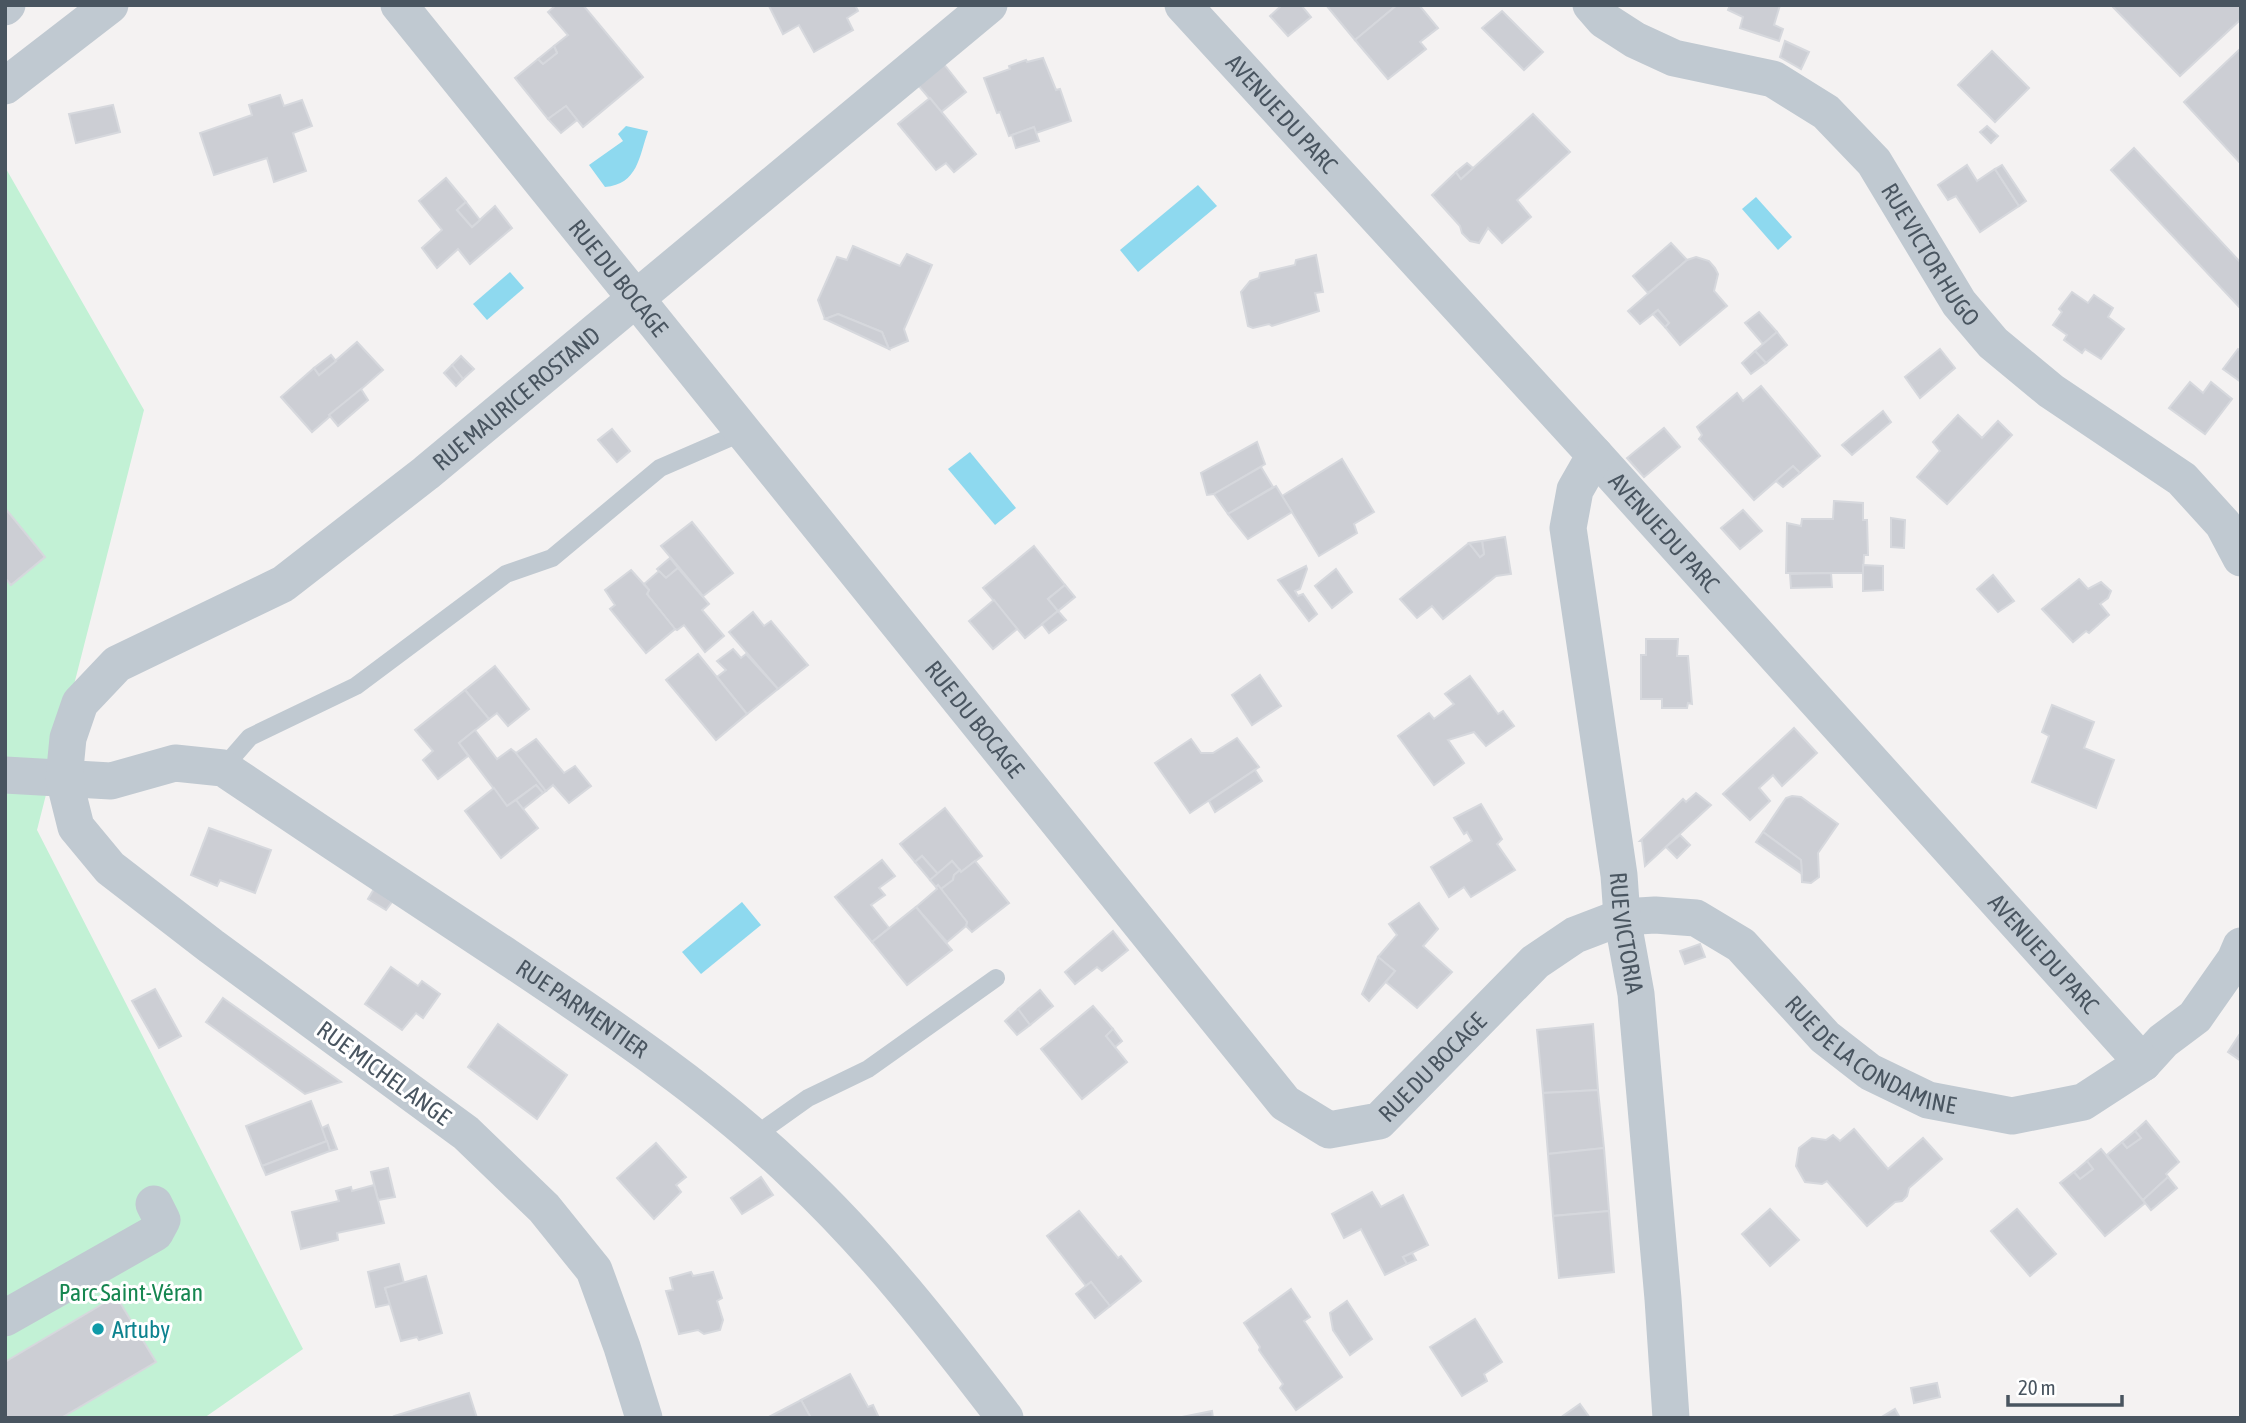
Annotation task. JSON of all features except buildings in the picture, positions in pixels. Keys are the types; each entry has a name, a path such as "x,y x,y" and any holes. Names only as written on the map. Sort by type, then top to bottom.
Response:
{"street":[{"path":"5,86 110,5"},
{"name":"RUE DU BOCAGE","path":"399,5 1285,1103 1329,1130 1379,1121 1535,962 1575,935 1622,918"},
{"name":"RUE MAURICE ROSTAND","path":"64,779 68,738 80,704 117,664 283,584 426,473 989,5"},
{"name":"AVENUE DU PARC","path":"1183,5 1595,455 2143,1063"},
{"name":"RUE VICTOR HUGO","path":"1591,5 1604,20 1635,40 1674,58 1773,79 1826,112 1874,162 1959,303 1993,343 2050,391 2182,479 2223,524 2241,558"},
{"name":"RUE VICTORIA","path":"1595,455 1575,490 1568,528 1619,875 1622,918 1636,993 1671,1418"},
{"name":"RUE PARMENTIER","path":"5,775 111,781 175,763 222,768 634,1042 708,1097 796,1174 869,1250 948,1344 1005,1418"},
{"name":"RUE MICHEL ANGE","path":"64,779 76,827 110,869 466,1133 544,1208 594,1270 644,1418"},
{"name":"RUE DE LA CONDAMINE","path":"1622,918 1655,915 1696,918 1741,945 1825,1037 1870,1072 1928,1100 2012,1116 2083,1102 2143,1063"},
{"path":"2143,1063 2163,1041 2195,1017 2235,961 2241,946"},
{"path":"5,1318 155,1233 162,1220 155,1204"}],"lane":[{"path":"222,768 250,737 356,686 506,574 552,558 660,468 743,432"},
{"path":"753,1137 808,1098 868,1069 996,978"}],"green space":[{"name":"Parc Saint-Véran","path":"5,167 144,410 37,830 303,1349 204,1418 5,1418"}],"water":[{"path":"626,126 648,131 636,168 624,181 605,187 589,165 623,141 618,134"},
{"path":"1198,185 1217,206 1138,272 1120,250"},
{"path":"1756,197 1792,237 1778,250 1742,209"},
{"path":"510,272 524,288 487,320 473,304"},
{"path":"970,452 1016,508 995,525 948,469"},
{"path":"742,902 761,925 701,974 682,952"}],"place":[{"name":"Artuby","path":"98,1329"}]}
